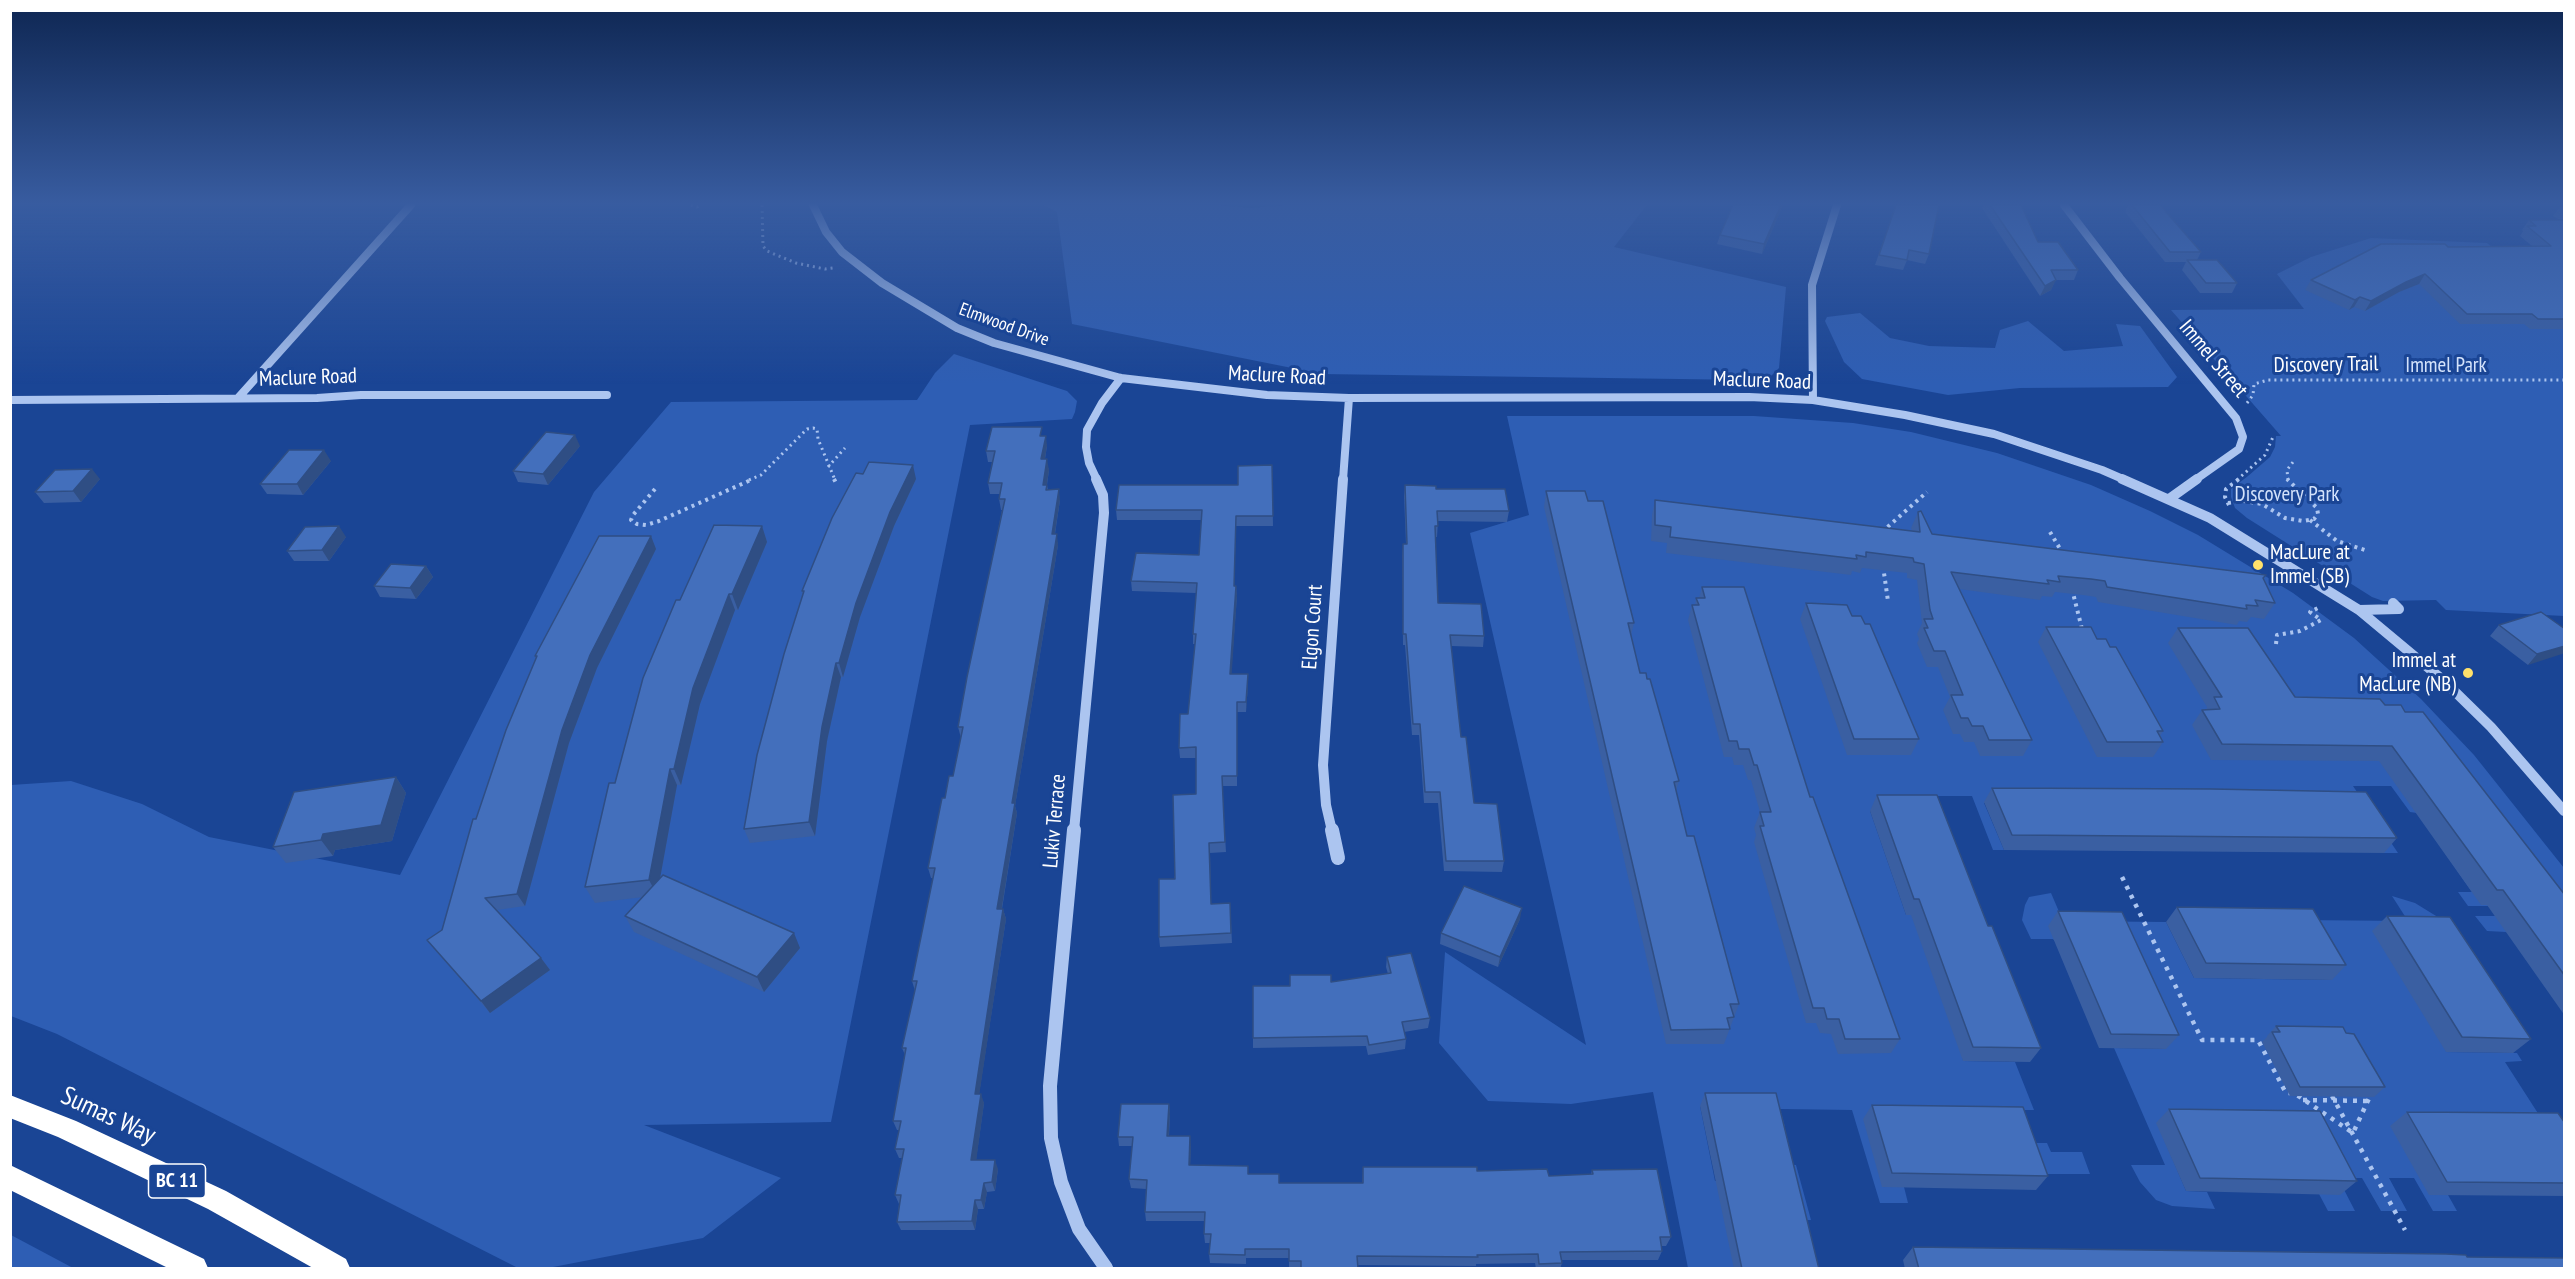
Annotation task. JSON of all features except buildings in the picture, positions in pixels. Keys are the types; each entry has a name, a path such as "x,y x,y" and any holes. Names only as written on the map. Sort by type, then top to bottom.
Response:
{"highway":[{"name":"Sumas Way","path":"10,1106 67,1129 217,1200 337,1269"},
{"path":"10,1177 195,1269"}],"street":[{"path":"238,398 357,265"},
{"name":"Elmwood Drive","path":"858,265 882,283 947,322 994,343 1121,378"},
{"path":"1813,400 1812,285 1817,265"},
{"name":"Immel Street","path":"2110,265 2236,418 2243,437 2239,449 2169,499"},
{"name":"Maclure Road","path":"1121,378 1267,396 1349,398 1749,397 1813,400 1905,415 1994,434 2102,470 2210,518 2359,610"},
{"name":"Lukiv Terrace","path":"1106,1269 1079,1228 1061,1182 1051,1138 1050,1086 1104,513 1103,495 1089,463 1086,447 1087,430 1102,403 1121,378"},
{"name":"Maclure Road","path":"10,400 372,394 608,395"},
{"name":"Elgon Court","path":"1338,858 1326,805 1323,765 1349,398"},
{"path":"2359,610 2398,609 2393,603"},
{"path":"2359,610 2443,680 2491,727 2565,812"}],"path":[{"path":"804,265 825,269 836,267"},
{"name":"Discovery Trail","path":"2246,403 2253,395 2254,384 2268,380 2565,380"},
{"path":"655,489 633,515 631,520 637,524 646,525 659,521 761,475 807,429 813,428 817,429 818,439 836,483"},
{"path":"2225,504 2226,489 2257,464 2265,455 2273,437"},
{"path":"828,467 845,448"},
{"path":"2293,462 2287,470 2286,477 2292,486 2317,508 2318,514 2310,520"},
{"path":"1880,537 1892,521 1926,492"},
{"path":"2225,504 2244,501 2262,504 2285,518 2310,520 2337,542 2368,551"},
{"path":"2225,504 2232,508"},
{"path":"2050,532 2061,548 2064,560"},
{"path":"1882,556 1888,601"},
{"path":"2070,583 2082,628"},
{"path":"2276,644 2277,635 2300,631 2321,620 2310,612 2318,608"},
{"path":"2122,877 2202,1040 2258,1040 2286,1093 2294,1093 2353,1134"},
{"path":"2353,1134 2372,1090"},
{"path":"2303,1100 2333,1098 2368,1101"},
{"path":"2333,1098 2405,1230"}],"green space":[{"path":"1064,265 1690,265 1786,287 1779,368 1769,378 1750,380 1322,374 1072,324"},
{"path":"2296,265 2514,265 2564,306 2564,616 2446,610 2436,600 2383,601 2372,597 2247,518 2235,508 2231,489 2270,457 2275,447 2276,436 2281,436 2171,310 2304,309 2277,274"},
{"path":"1860,313 1890,338 1929,346 1995,348 2000,330 2028,321 2064,351 2123,346 2116,324 2140,326 2177,377 2168,387 2020,388 1948,395 1862,379 1844,362 1825,321 1827,317"},
{"path":"954,354 1067,391 1077,401 1075,412 1072,419 970,425 831,1122 644,1125 781,1178 703,1238 548,1268 518,1268 57,1034 11,1016 11,785 71,781 142,804 209,837 400,875 594,492 671,402 917,400 935,373"},
{"path":"1507,416 1754,416 1853,423 1911,432 1997,453 2091,485 2150,511 2198,535 2293,593 2354,638 2421,699 2474,755 2564,868 2564,922 2506,932 2487,931 2475,916 2504,916 2497,906 2468,906 2458,892 2472,892 2417,813 2410,812 2391,786 2353,786 2398,853 2384,853 2353,806 1984,803 2004,850 1993,850 1972,796 1934,796 1870,811 1906,915 1952,915 1963,1061 2015,1062 2034,1110 2022,1110 2034,1143 2047,1143 2051,1152 2082,1152 2090,1174 2031,1174 1882,1187 1904,1187 1908,1203 1880,1203 1852,1110 1780,1109 1785,1127 1775,1127 1700,1106 1715,1181 1784,1164 1796,1165 1811,1220 1797,1220 1734,1268 1688,1268 1653,1092 1571,1104 1488,1101 1439,1043 1445,952 1586,1045 1470,533 1529,515"},
{"path":"2051,893 2063,921 2166,922 2194,978 2331,980 2297,920 2408,921 2392,896 2415,903 2441,919 2446,1052 2517,1053 2522,1061 2505,1062 2550,1132 2448,1195 2457,1211 2433,1211 2414,1178 2389,1178 2407,1211 2381,1211 2362,1178 2338,1178 2355,1211 2328,1211 2319,1194 2157,1123 2186,1191 2207,1192 2215,1209 2172,1206 2156,1200 2140,1182 2131,1165 2165,1165 2114,1048 2166,1049 2053,939 2031,939 2022,920 2025,905 2029,897"},
{"path":"11,1235 73,1268 11,1268"}],"place":[{"name":"MacLure at Immel (SB)","path":"2258,565"},
{"name":"Immel at MacLure (NB)","path":"2468,673"}],"park label":[{"name":"Immel Park","path":"2446,366"},
{"name":"Discovery Park","path":"2287,495"}]}
